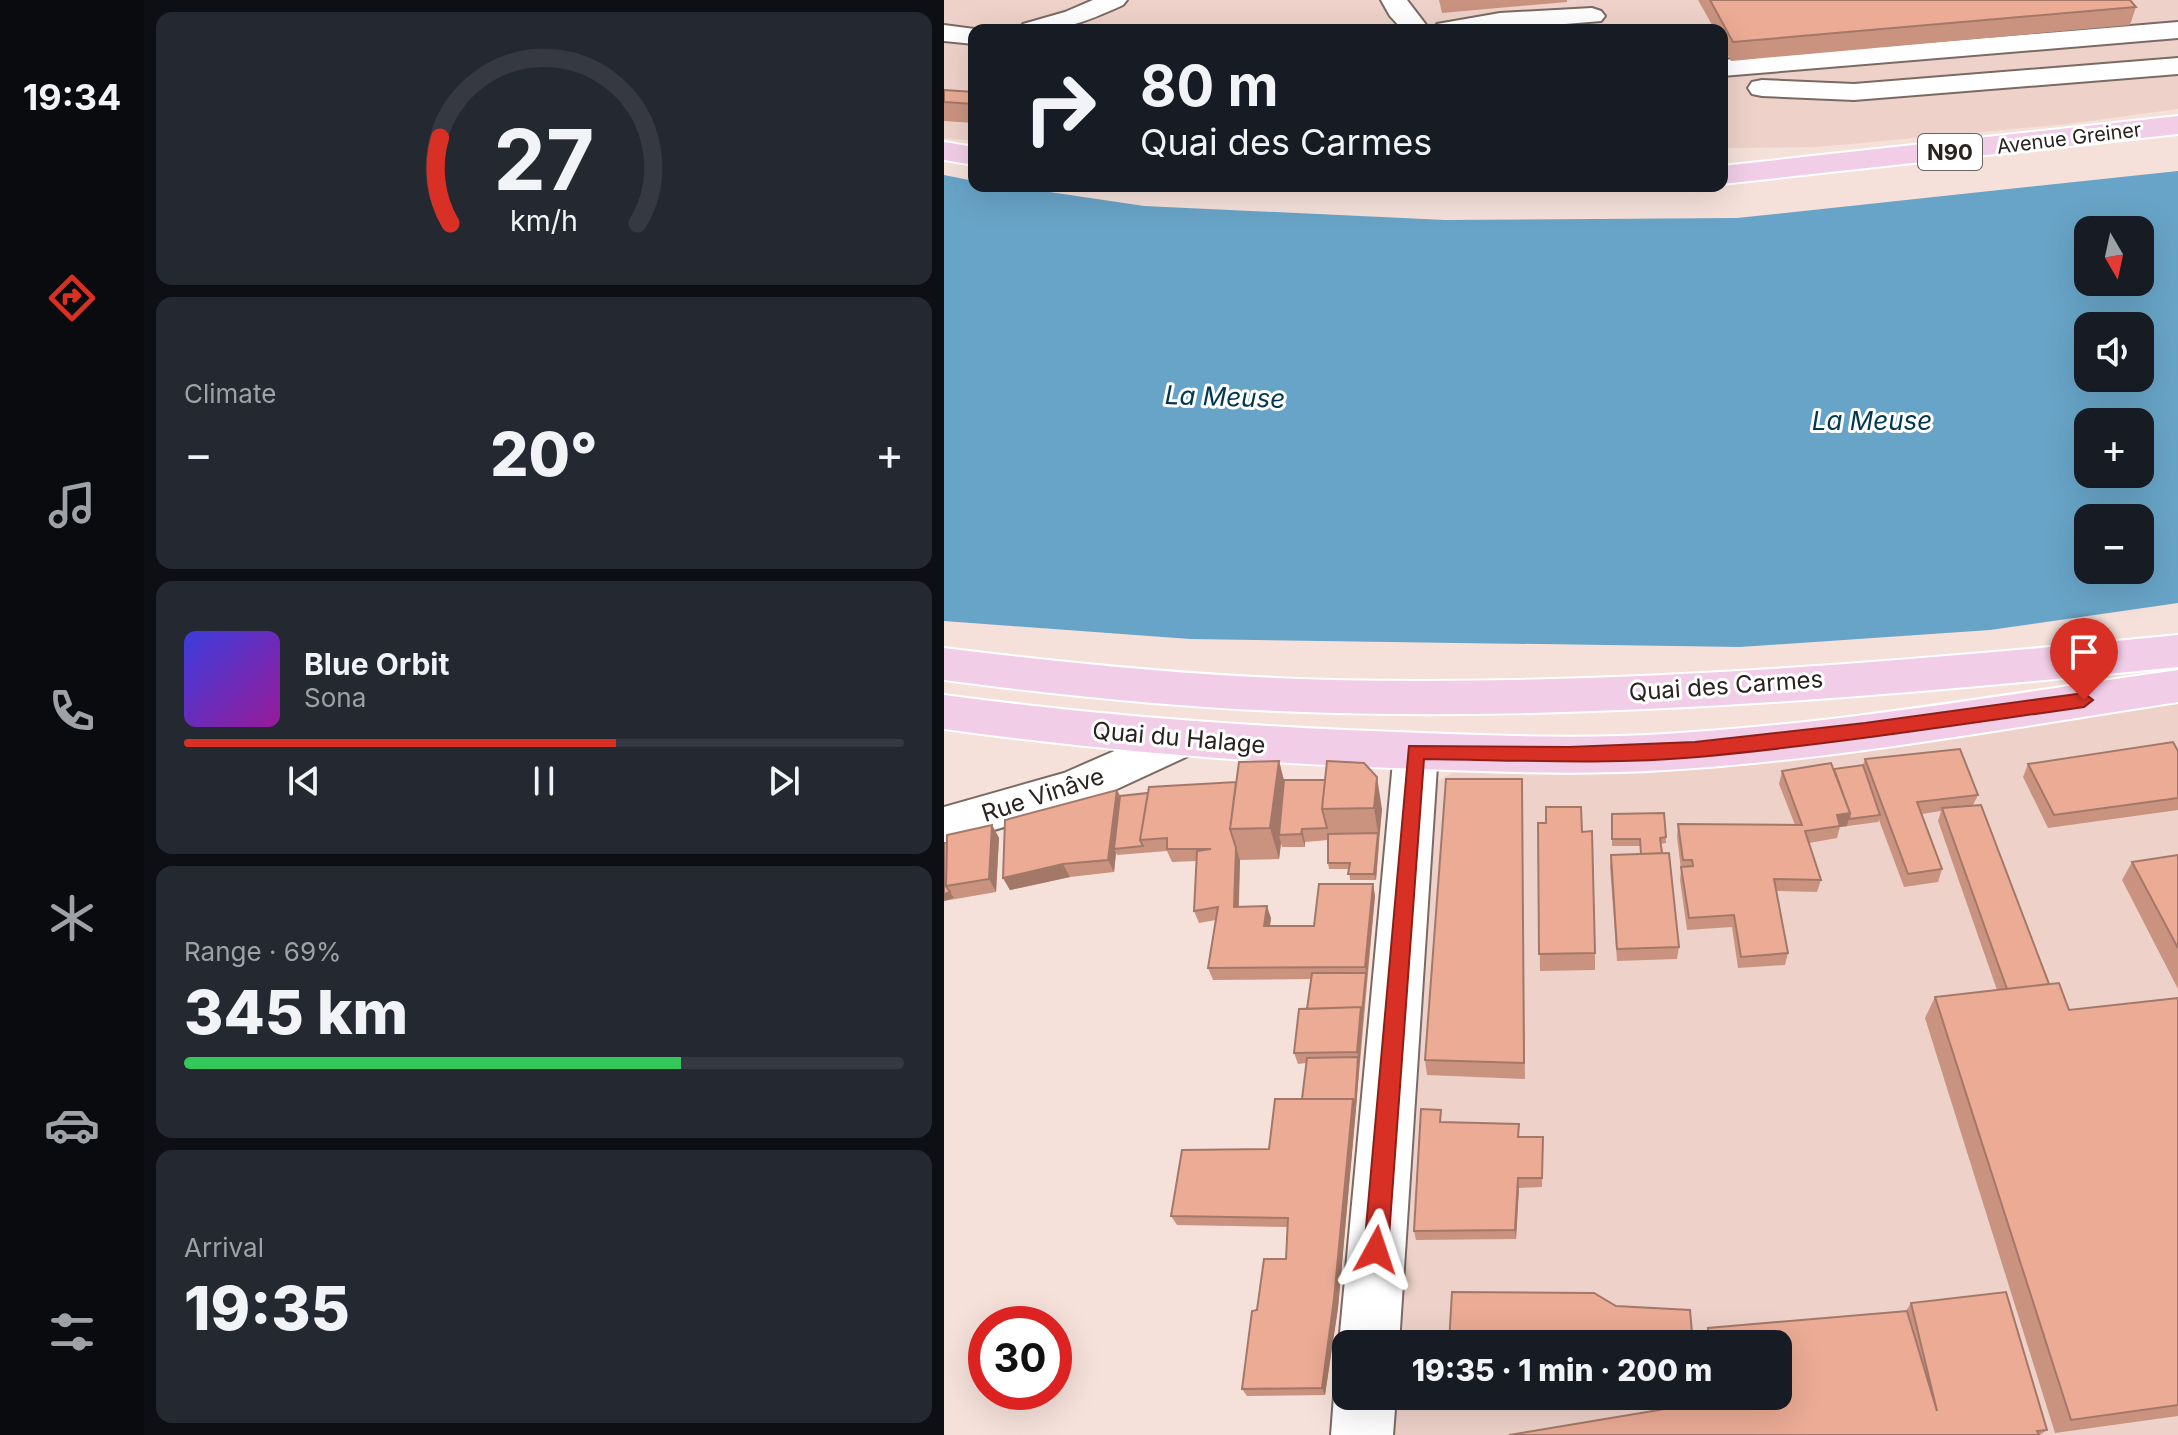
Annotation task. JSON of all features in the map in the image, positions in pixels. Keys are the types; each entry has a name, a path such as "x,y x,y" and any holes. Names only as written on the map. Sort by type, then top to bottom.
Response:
{"main road":[{"name":"Avenue Greiner","path":"1728,175 1779,172 1871,157 2178,125"},
{"path":"944,151 968,155"},
{"name":"Quai des Carmes","path":"1274,694 1447,697 1608,693 1996,669 2178,651"},
{"name":"Quai du Halage","path":"944,664 1073,680 1274,694"},
{"path":"1416,751 1569,754 1695,750 1865,730 2178,686"},
{"path":"944,702 977,689 1213,711 1274,694"},
{"name":"Quai du Halage","path":"944,712 1054,728 1183,739 1333,750 1416,751"}],"street":[{"path":"1053,24 1114,0"},
{"path":"1394,0 1411,24"},
{"path":"1482,24 1593,15"},
{"path":"1728,68 2178,30"},
{"path":"944,33 968,35"},
{"path":"1903,53 1929,88"},
{"path":"1728,86 1854,92 2178,66"},
{"name":"Rue Vinâve","path":"944,826 1075,788 1183,739"},
{"path":"1370,1330 1416,751"},
{"path":"1362,1435 1364,1410"}],"shaded area":[{"path":"944,0 2178,0 2178,109 2067,124 1818,147 1728,148 1728,24 968,24 968,140 944,138"},
{"path":"2178,701 2178,1435 1387,1435 1389,1410 1792,1410 1792,1330 1394,1330 1434,783 1452,773 1551,772"}],"water":[{"name":"La Meuse","path":"2178,171 2178,603 1990,630 1740,647 1190,639 944,621 944,175 968,180 968,192 1050,192 1144,206 1445,220 1737,218"}],"building":[{"path":"1710,0 2130,0 2136,7 1733,42 1728,24 1723,24"},
{"path":"944,90 968,92 968,104 944,102"},
{"path":"2173,742 2178,751 2178,798 2054,815 2028,764"},
{"path":"1960,749 1978,795 1917,802 1942,869 1908,874 1865,759"},
{"path":"1279,761 1270,828 1230,829 1239,762"},
{"path":"1327,761 1364,763 1377,777 1374,808 1322,809"},
{"path":"1831,763 1850,813 1837,815 1840,826 1805,831 1821,880 1774,879 1788,953 1741,957 1734,915 1689,918 1681,867 1693,866 1692,860 1683,860 1678,824 1802,825 1782,771"},
{"path":"1863,765 1880,815 1849,819 1850,813 1834,769"},
{"path":"1446,779 1522,779 1524,1063 1425,1060"},
{"path":"1284,780 1325,780 1322,809 1327,828 1302,829 1301,834 1279,835"},
{"path":"1236,782 1230,829 1236,848 1234,907 1267,906 1264,926 1314,926 1319,884 1373,884 1365,967 1208,968 1218,907 1194,911 1197,851 1211,849 1167,849 1167,838 1140,840 1149,787"},
{"path":"1117,790 1108,860 1063,864 1003,878 1005,820"},
{"path":"1148,793 1140,840 1143,846 1114,849 1120,796"},
{"path":"1981,805 2049,984 2007,989 1942,808"},
{"path":"1546,807 1581,807 1582,832 1592,831 1595,953 1539,954 1538,823 1546,823"},
{"path":"1664,813 1666,837 1660,838 1662,853 1641,854 1640,839 1612,839 1612,814"},
{"path":"992,825 989,879 946,886 947,835"},
{"path":"1378,833 1374,874 1348,874 1350,863 1328,863 1328,834"},
{"path":"947,842 946,886 950,892 944,894 944,843"},
{"path":"1669,853 1679,947 1617,949 1611,855"},
{"path":"2178,855 2178,948 2132,862"},
{"path":"1312,973 1366,973 1362,1013 1361,1007 1307,1009"},
{"path":"2059,983 2069,1010 2178,998 2178,1405 2071,1420 1935,997"},
{"path":"1361,1007 1357,1052 1294,1053 1299,1009"},
{"path":"1358,1057 1355,1104 1353,1099 1302,1099 1307,1058"},
{"path":"1275,1099 1353,1099 1334,1299 1322,1388 1242,1389 1252,1311 1257,1310 1264,1259 1286,1259 1288,1218 1171,1216 1182,1150 1269,1149"},
{"path":"1421,1109 1441,1110 1440,1122 1519,1124 1518,1137 1543,1137 1542,1178 1518,1178 1515,1230 1414,1231"},
{"path":"1452,1292 1594,1293 1616,1306 1690,1310 1692,1330 1450,1330"},
{"path":"2006,1292 2047,1430 2037,1431 2039,1435 1509,1435 1659,1410 1792,1410 1792,1330 1708,1328 1907,1311 1937,1411 1911,1303"}],"route":[{"path":"1376,1250 1416,751 1569,754 1695,750 2084,700"}]}
